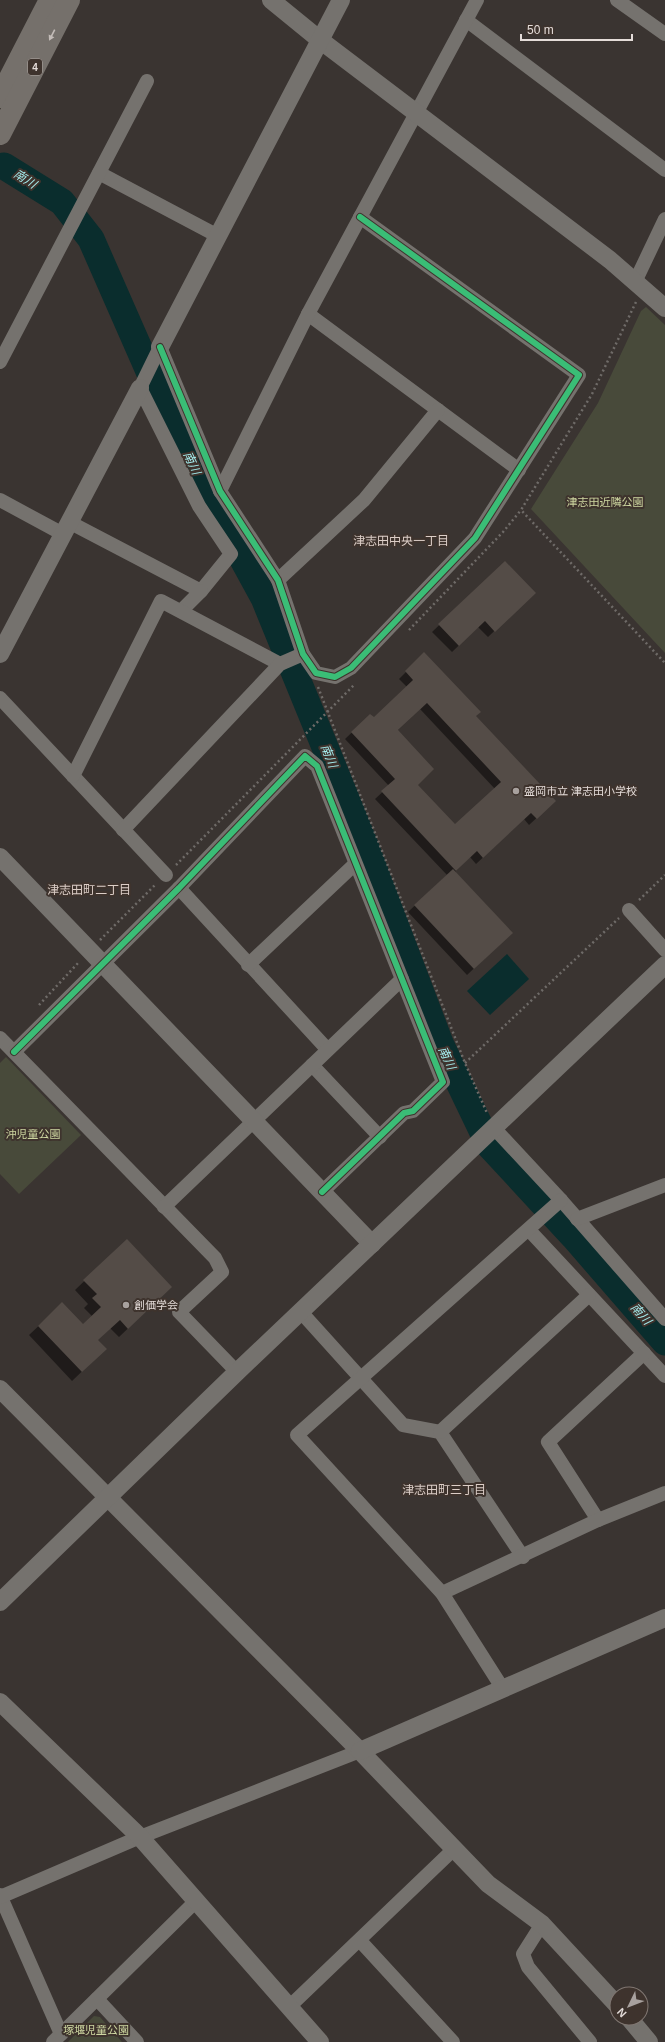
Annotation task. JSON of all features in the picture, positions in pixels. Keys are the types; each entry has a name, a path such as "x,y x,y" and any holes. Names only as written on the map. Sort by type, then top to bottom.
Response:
{"highway":[{"name":"4","path":"0,97 50,0"},
{"name":"4","path":"0,134 69,0"}],"street":[{"path":"271,0 320,40 610,260 665,308"},
{"path":"0,654 341,0"},
{"path":"220,491 308,314 477,0"},
{"path":"617,0 665,34"},
{"path":"466,20 665,170"},
{"path":"0,362 147,81"},
{"path":"98,173 218,236"},
{"path":"160,347 220,491 278,580 302,655 316,673 335,677 351,668 475,538 579,375 360,217"},
{"path":"639,285 665,219"},
{"path":"308,314 519,470"},
{"path":"140,388 199,506 231,554 201,591 181,611"},
{"path":"278,580 364,500 438,410"},
{"path":"0,500 66,528 201,591"},
{"path":"73,776 161,601 282,663"},
{"path":"123,830 282,663 302,655"},
{"path":"0,698 166,875"},
{"path":"14,1052 179,888 305,756 317,766 355,864 444,1082 413,1111 404,1113 322,1192"},
{"path":"0,857 372,1244"},
{"path":"248,965 355,864"},
{"path":"179,888 248,965 327,1049"},
{"path":"628,910 665,950"},
{"path":"0,1602 237,1372 665,965"},
{"path":"164,1207 402,978"},
{"path":"0,1038 215,1258 222,1272 180,1312 237,1372"},
{"path":"312,1065 380,1137"},
{"path":"494,1128 561,1200 665,1319"},
{"path":"577,1218 665,1185"},
{"path":"503,1688 442,1593 297,1435 360,1377 529,1230 561,1200"},
{"path":"529,1230 665,1376"},
{"path":"440,1432 589,1295"},
{"path":"301,1312 403,1425 440,1432 523,1557"},
{"path":"598,1520 548,1442 644,1354"},
{"path":"0,1389 360,1751 488,1884 542,1924 609,1996"},
{"path":"442,1593 523,1557 598,1520 665,1493"},
{"path":"196,1901 57,2038 0,1897 140,1837 360,1751 665,1618"},
{"path":"0,1702 140,1837 320,2042"},
{"path":"289,2007 454,1849"},
{"path":"542,1924 523,1954 528,1968 590,2042"},
{"path":"363,1944 453,2042"},
{"path":"97,1999 137,2042"},
{"path":"636,2026 649,2042"}],"path":[{"path":"639,285 592,394 521,510 665,663"},
{"path":"316,673 315,679 327,711 465,1063 494,1128"},
{"path":"36,1008 90,950 327,711"},
{"path":"465,1063 665,875"}],"green space":[{"name":"津志田近隣公園","path":"646,307 665,325 665,653 531,509 598,403 641,311"},
{"name":"沖児童公園","path":"6,1057 81,1135 19,1194 0,1174 0,1063"},
{"name":"塚堰児童公園","path":"94,2016 100,2017 122,2042 68,2042"}],"water":[{"path":"507,954 529,979 490,1015 467,991"}],"building":[{"path":"505,561 536,593 495,632 485,621 459,646 438,624"},
{"path":"424,652 481,712 476,716 556,801 537,819 531,813 483,858 477,851 456,871 381,791 395,779 351,732 370,714 374,717 413,680 405,671","holes":["427,703 501,782 455,824 418,785 434,769 398,730"]},
{"path":"453,869 513,933 474,969 414,905"},
{"name":"創価学会","path":"127,1239 172,1287 128,1329 120,1320 98,1340 107,1349 82,1372 38,1326 62,1302 83,1324 101,1307 92,1298 97,1294 83,1280"}],"waterway":[{"name":"南川","path":"4,166 62,202 91,239 156,387 199,479 264,598 365,845 440,1043 489,1145 574,1237 665,1342"}],"cycle path":[{"path":"160,347 220,491 278,580 303,654 316,673 335,677 351,668 475,538 579,375 360,217"},
{"path":"14,1052 179,888 305,756 317,766 443,1082 413,1111 404,1113 322,1192"}],"place":[{"name":"盛岡市立 津志田小学校","path":"516,791"},
{"name":"創価学会","path":"126,1305"}],"district":[{"name":"津志田中央一丁目","path":"401,541"},
{"name":"津志田町二丁目","path":"89,890"},
{"name":"津志田町三丁目","path":"444,1490"}]}
